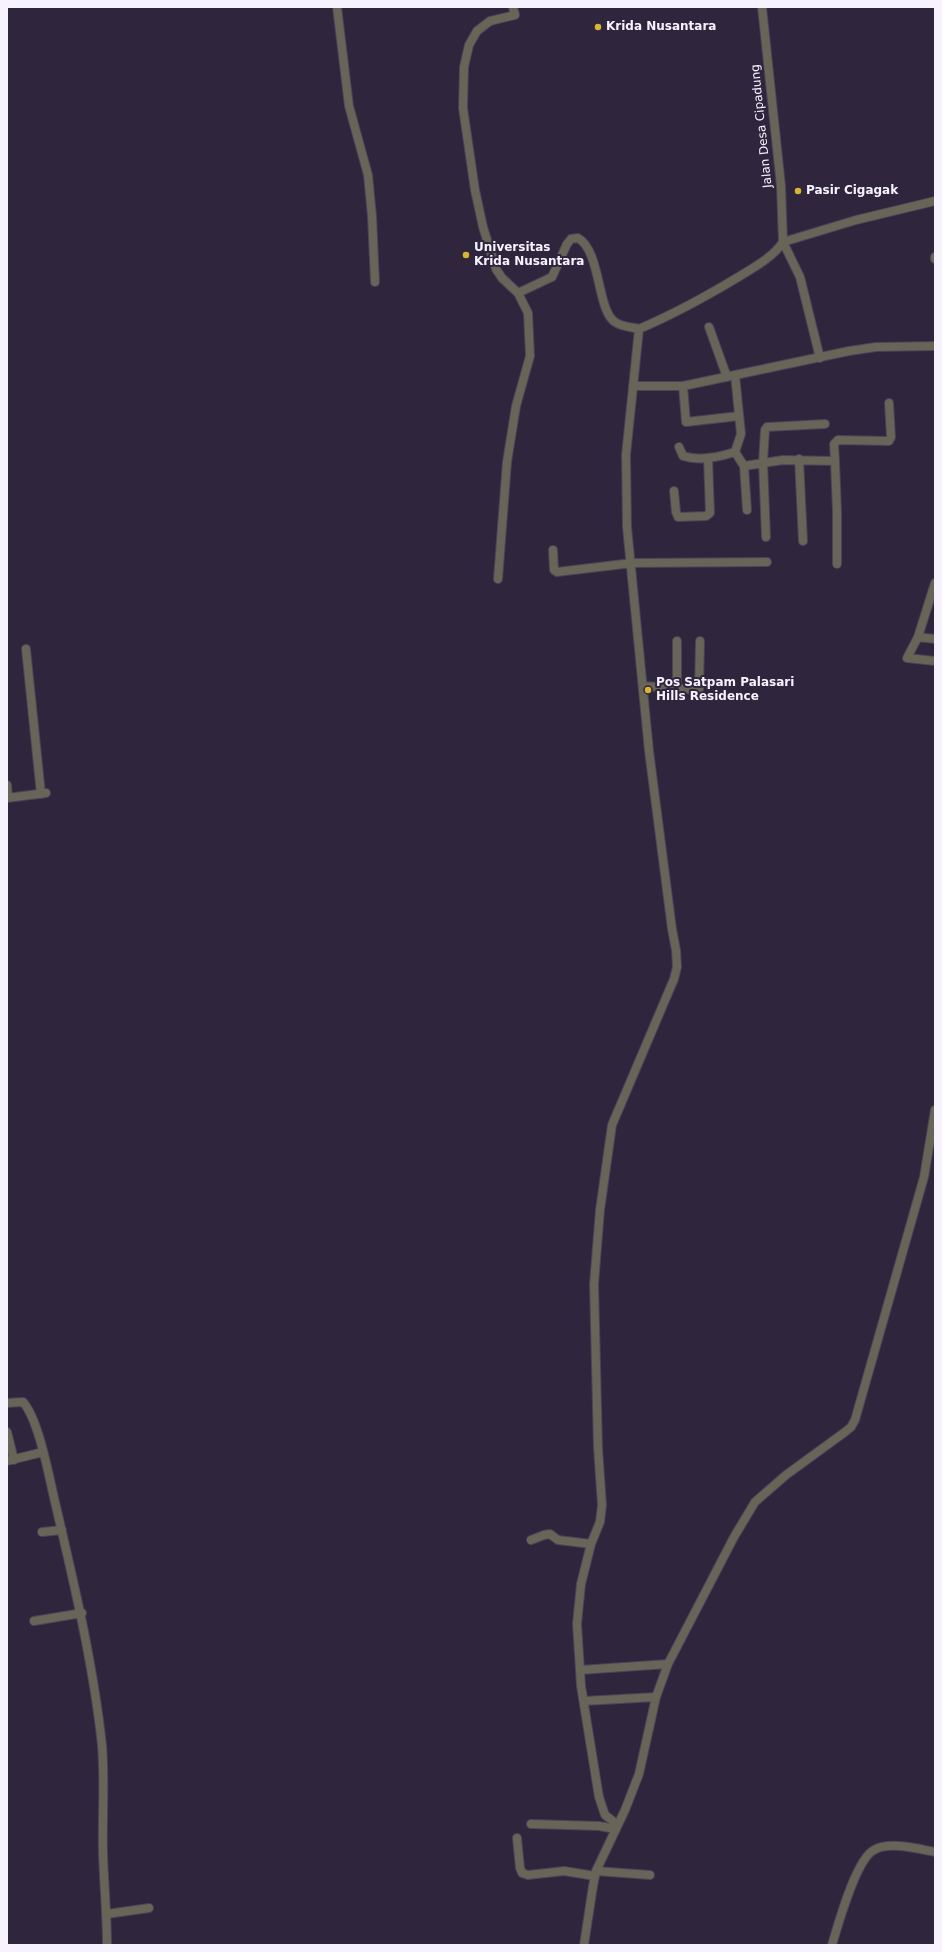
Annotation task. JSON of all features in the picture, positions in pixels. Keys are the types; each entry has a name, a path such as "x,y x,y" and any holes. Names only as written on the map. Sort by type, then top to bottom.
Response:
{"street":[{"path":"337,7 349,106 368,174 372,216 375,282"},
{"path":"498,579 507,462 516,406 531,351 528,313 518,293 502,278 496,268 474,190 463,108 464,67 469,45 477,31 490,21 515,15 513,7"},
{"name":"Jalan Desa Cipadung","path":"762,7 781,186 783,242"},
{"path":"518,293 552,277 567,244 571,239 578,238 584,244 590,255 610,318 621,325 639,329 680,311 722,287 765,261 783,242 856,220 935,201"},
{"path":"783,242 800,277 820,358"},
{"path":"709,327 726,377"},
{"path":"617,1827 603,1812 584,1701 577,1624 581,1584 591,1544 600,1522 602,1505 598,1448 594,1284 600,1210 612,1125 664,1004 677,967 649,751 632,563 627,527 626,455 639,329"},
{"path":"633,386 683,386 876,347 935,346"},
{"path":"735,375 741,439 735,452"},
{"path":"683,386 686,422 739,416"},
{"path":"837,564 837,512 834,444 838,440 889,441 891,437 889,403"},
{"path":"766,537 763,462 764,436 767,427 825,424"},
{"path":"679,447 683,456 693,458 708,458 735,452"},
{"path":"735,452 744,466 747,510"},
{"path":"674,491 676,512 678,517 706,516 710,514 708,458"},
{"path":"744,466 763,462 800,459 835,461"},
{"path":"800,459 802,540"},
{"path":"552,550 554,570 557,572 632,563 767,562"},
{"path":"935,583 933,597 918,637 907,658 935,661"},
{"path":"918,637 935,639"},
{"path":"677,641 677,688"},
{"path":"644,686 699,690 700,641"},
{"path":"7,785 8,797 43,794 26,649"},
{"path":"584,1945 596,1873 639,1774 656,1698 668,1664 734,1537 755,1502 786,1474 845,1432 851,1427 855,1420 924,1177 935,1110"},
{"path":"7,1403 23,1402 33,1417 44,1452 82,1613 92,1670 102,1748 103,1853 107,1914 107,1945"},
{"path":"7,1432 10,1460 44,1452"},
{"path":"42,1532 62,1530"},
{"path":"531,1540 550,1534 558,1540 591,1544"},
{"path":"34,1621 82,1613"},
{"path":"580,1670 668,1664"},
{"path":"584,1701 656,1698"},
{"path":"531,1824 617,1827"},
{"path":"517,1838 520,1868 522,1873 528,1875 564,1871 650,1875"},
{"path":"832,1945 852,1885 868,1855 874,1850 888,1847 906,1847 935,1852"},
{"path":"107,1914 149,1908"}],"place":[{"name":"Krida Nusantara","path":"598,27"},
{"name":"Pasir Cigagak","path":"798,191"},
{"name":"Universitas Krida Nusantara","path":"466,255"},
{"name":"Pos Satpam Palasari Hills Residence","path":"648,690"}]}
